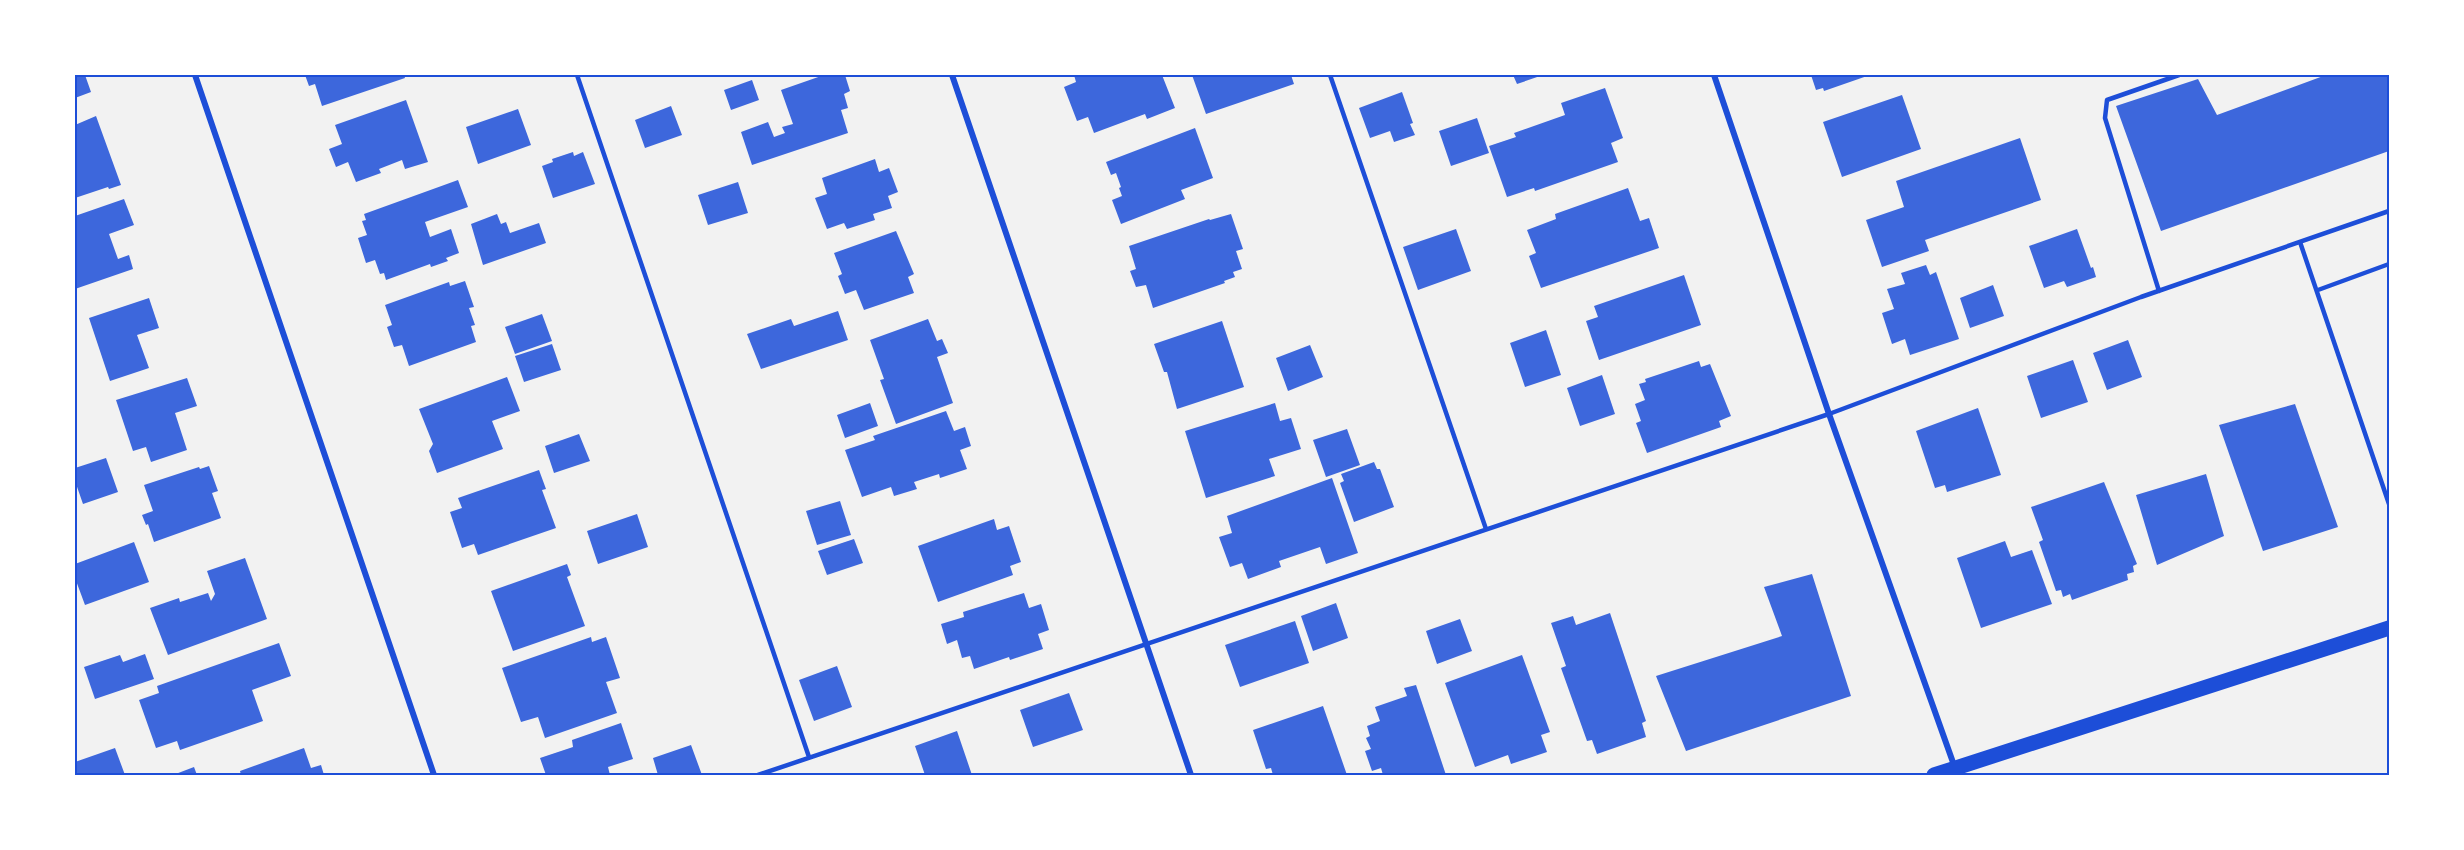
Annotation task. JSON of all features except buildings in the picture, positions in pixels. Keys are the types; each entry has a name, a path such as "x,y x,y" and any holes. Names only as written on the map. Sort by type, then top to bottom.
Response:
{"main road":[{"path":"1934,775 2389,628"}],"street":[{"path":"195,75 434,775"},
{"path":"952,75 1191,775"},
{"path":"1714,75 1829,414 1955,768"}],"lane":[{"path":"577,75 809,757"},
{"path":"1330,75 1486,529"},
{"path":"2158,291 2105,118 2107,100 2179,75"},
{"path":"758,775 1829,414 2158,291 2389,211"},
{"path":"2300,242 2389,504"},
{"path":"2318,290 2389,264"}]}
